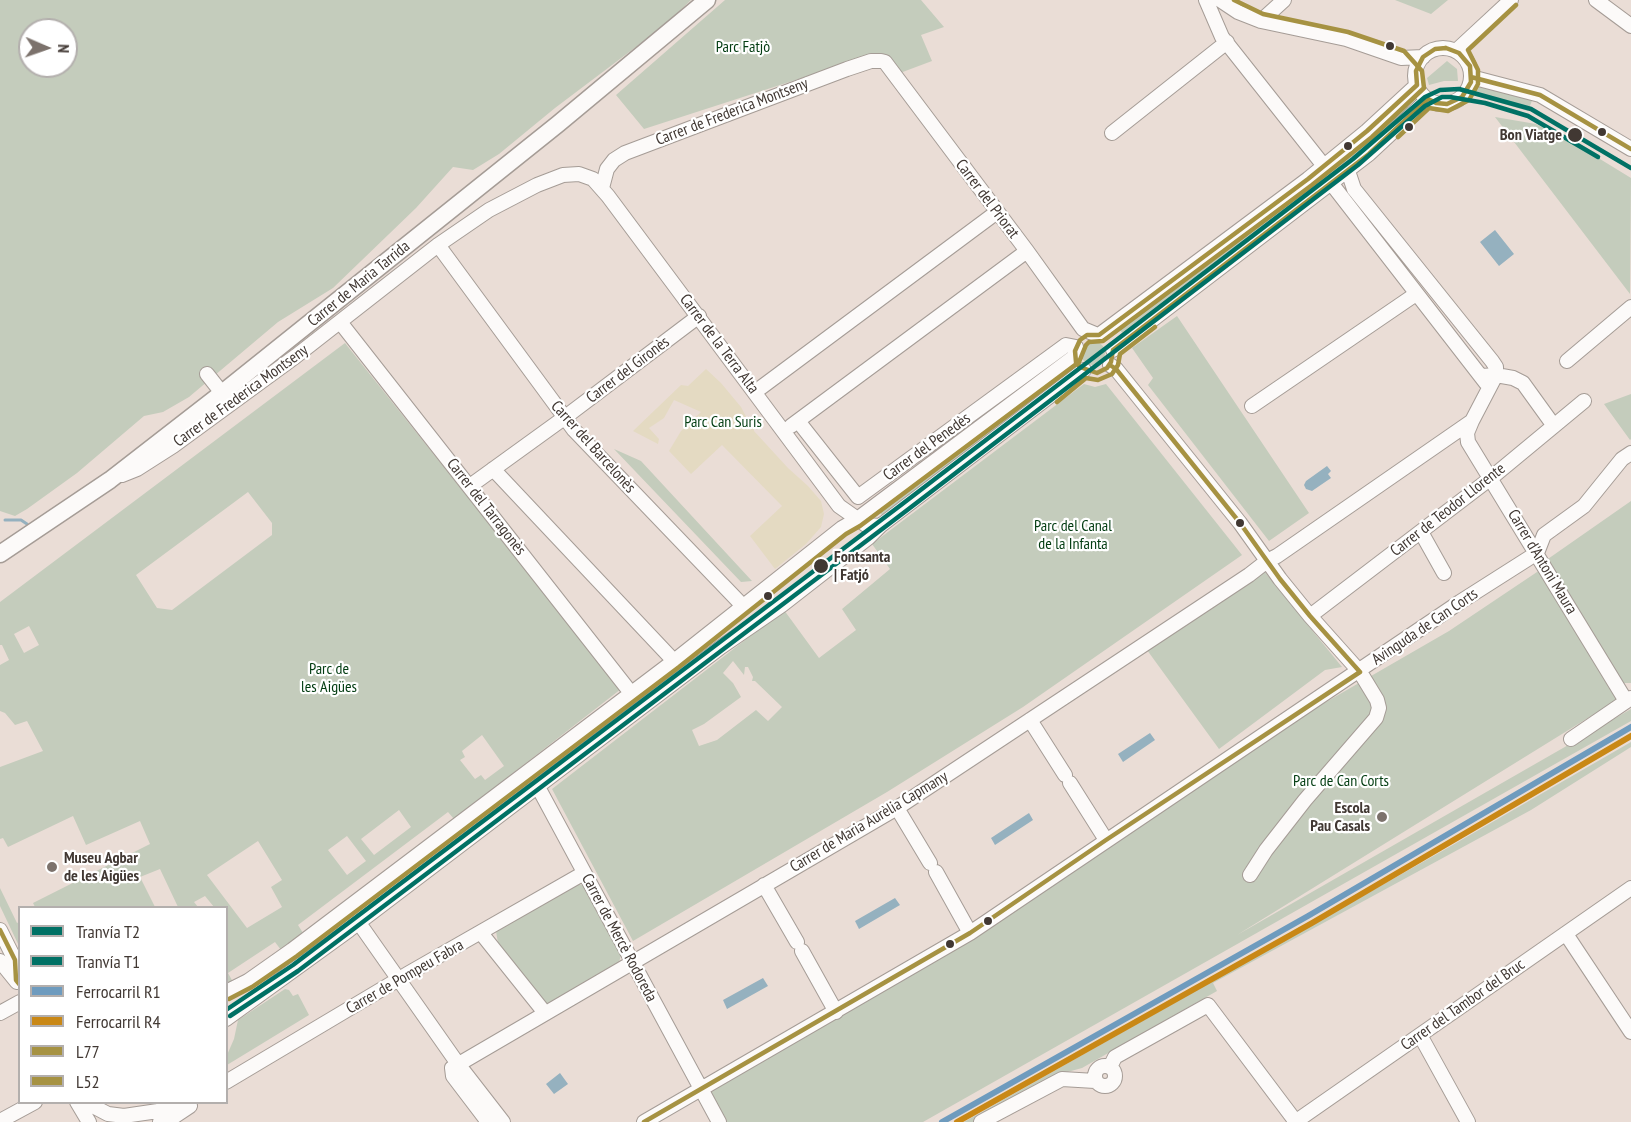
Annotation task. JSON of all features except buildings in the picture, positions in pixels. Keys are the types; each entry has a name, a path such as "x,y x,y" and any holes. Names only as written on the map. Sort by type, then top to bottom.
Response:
{"main road":[{"name":"Carrer de Maria Tarrida","path":"0,554 110,480 222,393 558,124 707,0"}],"street":[{"path":"1206,0 1214,22 1227,42 1324,166"},
{"path":"1220,0 1237,11 1261,21 1346,39 1401,58 1423,57"},
{"path":"1261,21 1284,0"},
{"path":"1456,51 1511,0"},
{"path":"1596,0 1631,26"},
{"path":"1227,42 1222,29 1223,21 1237,11"},
{"path":"1112,134 1227,42"},
{"path":"228,991 248,981 285,955 631,693 842,528 856,520 1075,351 1080,340 1087,335 1097,334 1324,166 1367,131 1416,80 1417,67 1423,57 1438,48 1456,51 1468,63 1471,77 1468,89 1457,100 1441,104 1428,99 1422,94 1416,80 1401,58"},
{"name":"Carrer de Frederica Montseny","path":"602,188 607,169 614,160 625,153 847,69 871,61 881,61"},
{"name":"Carrer del Priorat","path":"881,61 885,62 1083,329 1097,334"},
{"path":"1471,77 1540,95 1631,149"},
{"path":"1113,350 1350,177 1370,154 1428,99"},
{"name":"Carrer de Frederica Montseny","path":"110,480 137,469 173,446 340,322 438,245 489,210 525,190 563,175 579,174"},
{"name":"Carrer de la Terra Alta","path":"579,174 593,179 602,188 839,506 856,520"},
{"path":"1350,177 1354,189 1496,366 1489,376 1486,384 1487,390 1472,421"},
{"path":"1335,188 1416,294 1489,376 1513,378 1523,383 1554,426"},
{"path":"755,392 997,212"},
{"name":"Carrer del Barcelonès","path":"438,245 564,418 742,606"},
{"path":"784,431 1027,251"},
{"path":"1252,406 1416,294"},
{"path":"1567,362 1631,307"},
{"name":"Carrer del Gironès","path":"470,486 699,316"},
{"name":"Carrer del Tarragonès","path":"340,322 631,693"},
{"path":"1075,351 1078,364 1084,370 1097,373 1110,365 1113,350 1107,339 1097,334"},
{"name":"Carrer del Penedès","path":"798,421 858,497 1066,345 1075,351"},
{"path":"1110,365 1116,369 1240,523 1310,616 1360,672 1380,708 1376,718 1299,808 1266,850 1250,875"},
{"path":"228,1018 538,787 721,646 782,605 868,538 880,526 1084,370"},
{"path":"207,374 222,393"},
{"name":"Carrer de Teodor Llorente","path":"1310,616 1491,478 1584,401"},
{"name":"Carrer de Maria Aurèlia Capmany","path":"458,1064 897,808 1249,575 1472,421"},
{"name":"Carrer d'Antoni Maura","path":"1472,421 1467,433 1468,442 1628,700"},
{"path":"1537,553 1544,535 1584,506 1622,459 1631,453"},
{"path":"493,469 674,660"},
{"path":"856,520 866,525 880,526"},
{"path":"1421,532 1444,573"},
{"name":"Avinguda de Can Corts","path":"644,1122 970,933 1360,672 1460,602 1537,553"},
{"path":"1571,739 1628,700"},
{"path":"1030,720 1106,840"},
{"name":"Carrer de Mercè Rodoreda","path":"538,787 719,1122"},
{"path":"897,808 970,933"},
{"name":"Carrer de Pompeu Fabra","path":"228,1081 584,873"},
{"path":"764,885 836,1012"},
{"name":"Carrer del Tambor del Bruc","path":"1296,1122 1631,888"},
{"path":"358,922 458,1064 502,1122"},
{"path":"0,930 15,960 18,983"},
{"path":"482,933 545,1013"},
{"path":"1566,934 1631,1032"},
{"path":"0,961 18,983"},
{"path":"0,1013 18,1003"},
{"path":"981,1122 1062,1079 1095,1081 1102,1087 1109,1086 1114,1083 1116,1075 1110,1067 1115,1057 1208,1005 1296,1122"},
{"path":"1420,1035 1468,1122"},
{"path":"458,1064 452,1068 453,1076 488,1122"},
{"path":"0,1121 31,1104"},
{"path":"75,1104 78,1122"},
{"path":"76,1104 89,1122"},
{"path":"89,1104 116,1116 169,1109 180,1104"},
{"path":"160,1122 172,1118 192,1104"}],"green space":[{"path":"0,0 691,0 665,25 555,108 499,154 473,170 453,167 416,208 333,288 278,322 189,397 163,412 144,416 77,473 15,516 0,511"},
{"name":"Parc Fatjò","path":"725,0 921,0 944,27 921,35 932,61 900,73 876,54 644,129 616,95"},
{"path":"1395,0 1448,0 1431,14"},
{"path":"1447,61 1457,69 1458,81 1444,81 1429,85 1427,78"},
{"path":"1476,84 1533,98 1528,111 1472,95"},
{"path":"1404,102 1412,112 1320,189 1312,179"},
{"path":"1495,117 1536,124 1582,148 1631,178 1630,294"},
{"path":"1307,183 1315,193 1125,337 1118,327"},
{"path":"1177,316 1309,513 1269,541 1148,385 1153,378 1132,348"},
{"path":"1093,341 1101,345 1105,353 1101,361 1093,365 1085,361 1081,353 1085,345"},
{"name":"Parc de les Aigües","path":"345,343 621,689 454,819 448,812 298,925 303,933 281,950 275,942 228,973 228,906 213,906 205,896 194,902 197,906 178,906 160,869 140,877 154,906 34,906 33,903 150,844 140,821 86,845 73,816 8,847 3,838 0,839 0,767 43,751 27,721 15,725 5,713 0,711 0,665 9,660 0,645 0,602","holes":["248,492 272,523 272,535 172,610 157,608 136,575","29,626 39,645 24,653 14,634","482,735 504,766 485,780 481,775 475,779 460,760 465,757 462,751","399,810 411,827 374,855 361,839","347,836 366,861 347,875 328,850","258,841 282,880 271,887 282,907 247,928 207,875"]},
{"path":"1061,369 1068,379 885,519 877,509"},
{"name":"Parc del Canal de la Infanta","path":"1084,384 1095,387 1106,384 1242,555 1023,707 887,792 633,941 552,789 784,610 819,658 856,630 842,609 890,569 872,544","holes":["733,661 744,675 745,667 748,667 753,677 752,681 755,681 782,707 768,721 756,710 717,740 699,746 692,730 741,697 733,683 723,673"]},
{"path":"1631,394 1631,439 1630,440 1604,404"},
{"path":"614,449 641,461 752,581 741,582"},
{"path":"1631,501 1631,683 1622,683 1545,561"},
{"name":"Parc de Can Corts","path":"1540,570 1617,700 1237,935 1631,709 1631,721 923,1122 725,1122 709,1090 1307,713 1449,631"},
{"path":"1264,571 1342,667 1325,670 1219,749 1147,650"},
{"path":"1631,742 1631,747 1531,810 1213,983 1217,991 1082,1068 1060,1074 975,1122 964,1122 1444,850"},
{"path":"576,883 584,886 621,955 618,966 545,1005 498,943 496,931"},
{"path":"0,888 18,922 18,944 0,906"},
{"name":"Parc de les Aigües","path":"228,973 233,982 228,985"},
{"path":"285,989 289,990 293,996 298,994 309,1015 228,1064 228,1053 238,1020"}],"sand":[{"name":"Parc Can Suris","path":"706,369 741,407 750,424 754,426 754,431 821,501 824,514 821,527 806,544 775,569 750,536 782,506 722,445 691,474 669,451 681,431 701,412 674,400 664,418 649,428 659,439 658,444 633,431 681,385 688,386"}],"water":[{"path":"1495,230 1514,254 1499,266 1480,242"},
{"path":"1327,466 1331,471 1328,474 1331,478 1312,491 1306,489 1304,485 1306,481"},
{"path":"1150,733 1155,740 1123,762 1118,754"},
{"path":"1029,813 1033,820 995,845 991,838"},
{"path":"895,898 900,905 859,929 855,921"},
{"path":"763,978 768,986 727,1009 723,1000"},
{"path":"560,1073 568,1084 554,1094 546,1084"}],"waterway":[{"path":"5,520 21,520 27,524"}],"tram line":[{"name":"T2","path":"228,1009 293,965 901,505 1353,159 1425,97 1440,90 1459,89 1531,109 1631,168"},
{"name":"T1","path":"230,1016 298,971 906,511 1358,165 1425,106 1442,97 1485,103 1528,116 1598,157"}],"rail line":[{"name":"R1","path":"942,1122 1308,916 1631,727"},
{"name":"R4","path":"957,1122 1312,923 1631,736"}],"transit line":[{"name":"L52","path":"229,999 252,987 297,956 679,667 846,534 860,526 1079,362 1089,342 1103,341 1312,185 1372,137 1424,88 1422,71 1404,51 1348,32 1263,14 1234,0"},
{"name":"L52","path":"1398,137 1429,108 1448,111 1469,100 1478,84 1478,70 1468,50 1516,5"},
{"name":"L77","path":"1446,48 1459,53 1470,66 1471,82 1462,97 1447,104 1436,103 1428,99 1369,154 1113,350 1111,362 1107,368 1097,373 1080,367 1076,362 1075,351 1080,340 1087,335 1099,335 1308,179 1367,131 1417,85 1416,71 1423,57 1435,49 1446,48"},
{"name":"L77","path":"1471,77 1540,95 1631,149"},
{"name":"L52","path":"1057,402 1086,378 1098,380 1112,374 1118,365 1120,354 1155,327"},
{"name":"L77","path":"1110,365 1116,369 1240,523 1310,616 1360,672"},
{"name":"L77","path":"644,1122 970,933 1360,672"},
{"name":"L77","path":"0,930 15,960 18,982"}],"place":[{"name":"Bon Viatge","path":"1575,135"},
{"name":"Fontsanta | Fatjó","path":"821,566"},
{"name":"Escola Pau Casals","path":"1382,817"},
{"name":"Museu Agbar de les Aigües","path":"52,867"}]}
